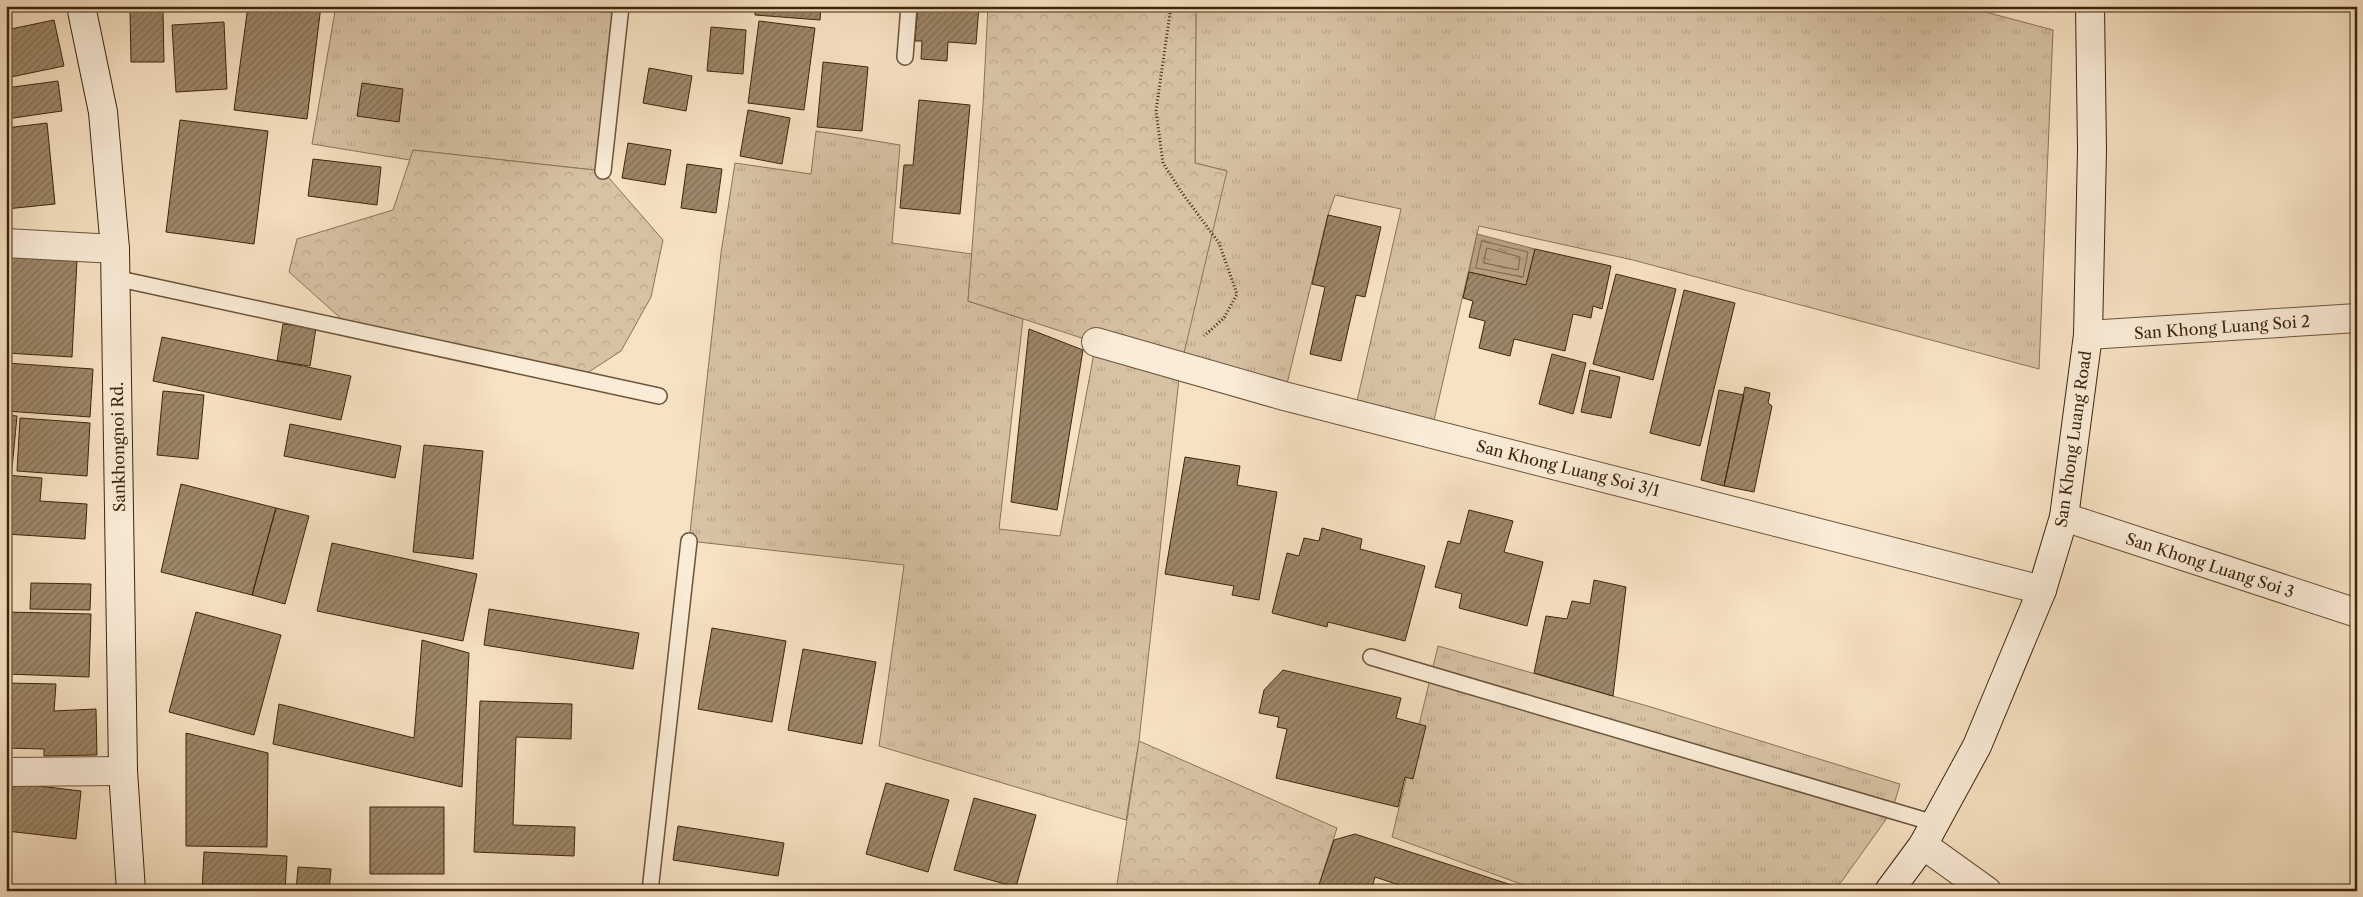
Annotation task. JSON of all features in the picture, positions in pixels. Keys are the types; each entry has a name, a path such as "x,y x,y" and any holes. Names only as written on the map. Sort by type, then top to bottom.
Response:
{"street":[{"name":"Sankhongnoi Rd.","path":"81,6 103,112 114,248 123,772 131,891"},
{"name":"San Khong Luang Road","path":"1889,891 1929,834 1977,746 2042,590 2064,517 2088,335 2092,150 2090,6"},
{"path":"6,243 114,248"},
{"name":"San Khong Luang Soi 2","path":"2088,335 2357,318"},
{"name":"San Khong Luang Soi 3/1","path":"1096,342 1284,396 2042,590"},
{"name":"San Khong Luang Soi 3","path":"2064,517 2357,613"},
{"path":"6,772 123,772"},
{"path":"1929,834 1987,891"}],"lane":[{"path":"603,171 621,6"},
{"path":"905,57 909,6"},
{"path":"115,278 659,396"},
{"path":"650,891 689,540"},
{"path":"1371,656 1929,834"}],"path":[{"path":"1171,6 1156,111 1163,163 1180,190 1219,243 1237,294 1224,318 1204,336"}],"green space":[{"path":"336,6 549,6 621,14 603,171 413,150 410,160 312,144"},
{"path":"988,6 1196,6 1195,163 1227,171 1180,370 968,301 983,105"},
{"path":"1196,6 1963,6 2053,30 2039,369 1633,260 1479,226 1431,433 1354,414 1401,209 1335,195 1328,215 1284,396 1180,370 1139,741 1126,820 879,746 904,565 689,541 721,253 735,163 811,174 816,131 900,145 892,243 972,254 968,301 1023,319 999,529 1060,536 1096,342 1227,171 1195,163"},
{"path":"413,150 603,171 663,240 651,297 621,351 578,379 355,331 289,272 297,239 393,210"},
{"path":"1438,646 1651,707 1900,784 1892,811 1842,881 1831,891 1540,891 1392,837"},
{"path":"1139,741 1337,828 1317,891 1116,891"}],"water":[{"path":"1477,234 1535,249 1526,285 1469,272"}],"building":[{"path":"248,6 321,6 307,119 234,110"},
{"path":"666,6 699,6 698,10"},
{"path":"755,6 821,6 820,20 755,15"},
{"path":"858,6 885,6 885,10"},
{"path":"918,6 979,6 976,44 948,42 947,61 921,59 922,41 915,41"},
{"path":"130,11 163,11 164,62 131,62"},
{"path":"54,20 64,66 6,78 6,30"},
{"path":"759,21 815,28 804,110 748,103"},
{"path":"224,22 227,89 176,92 172,25"},
{"path":"711,27 746,30 743,74 707,71"},
{"path":"823,62 868,67 862,131 817,127"},
{"path":"649,68 692,76 686,111 643,103"},
{"path":"58,81 62,111 6,119 6,88"},
{"path":"362,83 403,89 399,122 357,116"},
{"path":"919,100 970,105 960,214 900,208 904,165 913,165"},
{"path":"748,110 790,118 782,164 740,156"},
{"path":"180,120 268,131 254,244 166,232"},
{"path":"47,123 55,204 6,209 6,128"},
{"path":"628,143 671,150 665,185 622,178"},
{"path":"313,159 381,167 377,205 308,196"},
{"path":"687,164 722,169 716,213 681,208"},
{"path":"1328,215 1381,227 1365,297 1356,295 1341,361 1310,354 1325,287 1312,284"},
{"path":"1535,249 1611,266 1602,309 1593,306 1591,318 1573,314 1565,351 1514,339 1510,356 1479,348 1485,321 1469,317 1473,301 1463,298 1469,272 1526,285"},
{"path":"6,257 77,260 72,357 6,353"},
{"path":"1616,274 1676,289 1653,380 1593,364"},
{"path":"1684,290 1735,303 1700,446 1650,433"},
{"path":"283,324 316,328 310,366 277,361"},
{"path":"1029,329 1083,350 1057,510 1011,502"},
{"path":"162,337 351,376 341,420 153,381"},
{"path":"1552,354 1586,363 1573,414 1539,404"},
{"path":"6,363 93,369 90,417 6,411"},
{"path":"1590,370 1620,377 1611,418 1581,412"},
{"path":"1745,387 1770,393 1768,403 1772,406 1754,492 1724,486"},
{"path":"1719,390 1744,395 1724,486 1701,480"},
{"path":"163,391 204,395 198,459 157,455"},
{"path":"6,415 17,416 12,469 6,469"},
{"path":"20,418 90,423 87,476 17,471"},
{"path":"290,424 401,446 395,478 284,456"},
{"path":"424,445 483,451 473,559 413,552"},
{"path":"1185,457 1240,466 1237,485 1277,492 1259,600 1232,595 1234,586 1165,574"},
{"path":"6,475 42,478 40,501 87,504 85,539 6,534"},
{"path":"181,484 276,508 252,595 161,572"},
{"path":"276,508 309,516 285,604 252,595"},
{"path":"1469,510 1513,521 1504,552 1543,562 1527,626 1459,608 1462,594 1435,587 1448,541 1460,544"},
{"path":"1322,528 1362,539 1360,549 1425,566 1405,641 1328,622 1327,627 1272,613 1287,553 1299,556 1304,538 1319,541"},
{"path":"332,543 477,574 463,641 317,611"},
{"path":"1594,580 1626,587 1613,696 1534,673 1546,616 1567,619 1572,601 1590,604"},
{"path":"31,583 91,584 90,610 30,609"},
{"path":"489,609 639,633 633,669 484,645"},
{"path":"6,612 91,614 89,677 6,674"},
{"path":"196,612 281,635 254,735 169,712"},
{"path":"712,628 786,641 772,722 698,709"},
{"path":"422,640 469,653 462,787 273,744 279,704 414,738"},
{"path":"803,649 876,662 862,744 788,730"},
{"path":"1283,670 1401,698 1396,718 1426,726 1413,779 1405,777 1398,807 1276,778 1287,729 1277,727 1279,717 1259,713 1264,690"},
{"path":"6,683 56,684 54,711 96,709 97,755 44,756 44,749 6,748"},
{"path":"480,701 572,704 571,739 516,737 513,825 575,827 574,856 474,852"},
{"path":"186,733 268,753 267,847 186,846"},
{"path":"13,783 81,791 76,839 7,831"},
{"path":"886,783 949,800 928,872 866,854"},
{"path":"974,798 1036,815 1016,887 954,870"},
{"path":"370,807 444,807 444,874 370,874"},
{"path":"678,826 784,843 778,876 673,860"},
{"path":"1355,834 1530,891 1417,891 1375,877 1371,891 1317,891 1334,840"},
{"path":"204,852 287,856 285,891 202,891"},
{"path":"298,867 331,869 329,891 296,891"},
{"path":"480,886 515,888 514,891 479,891"}]}
